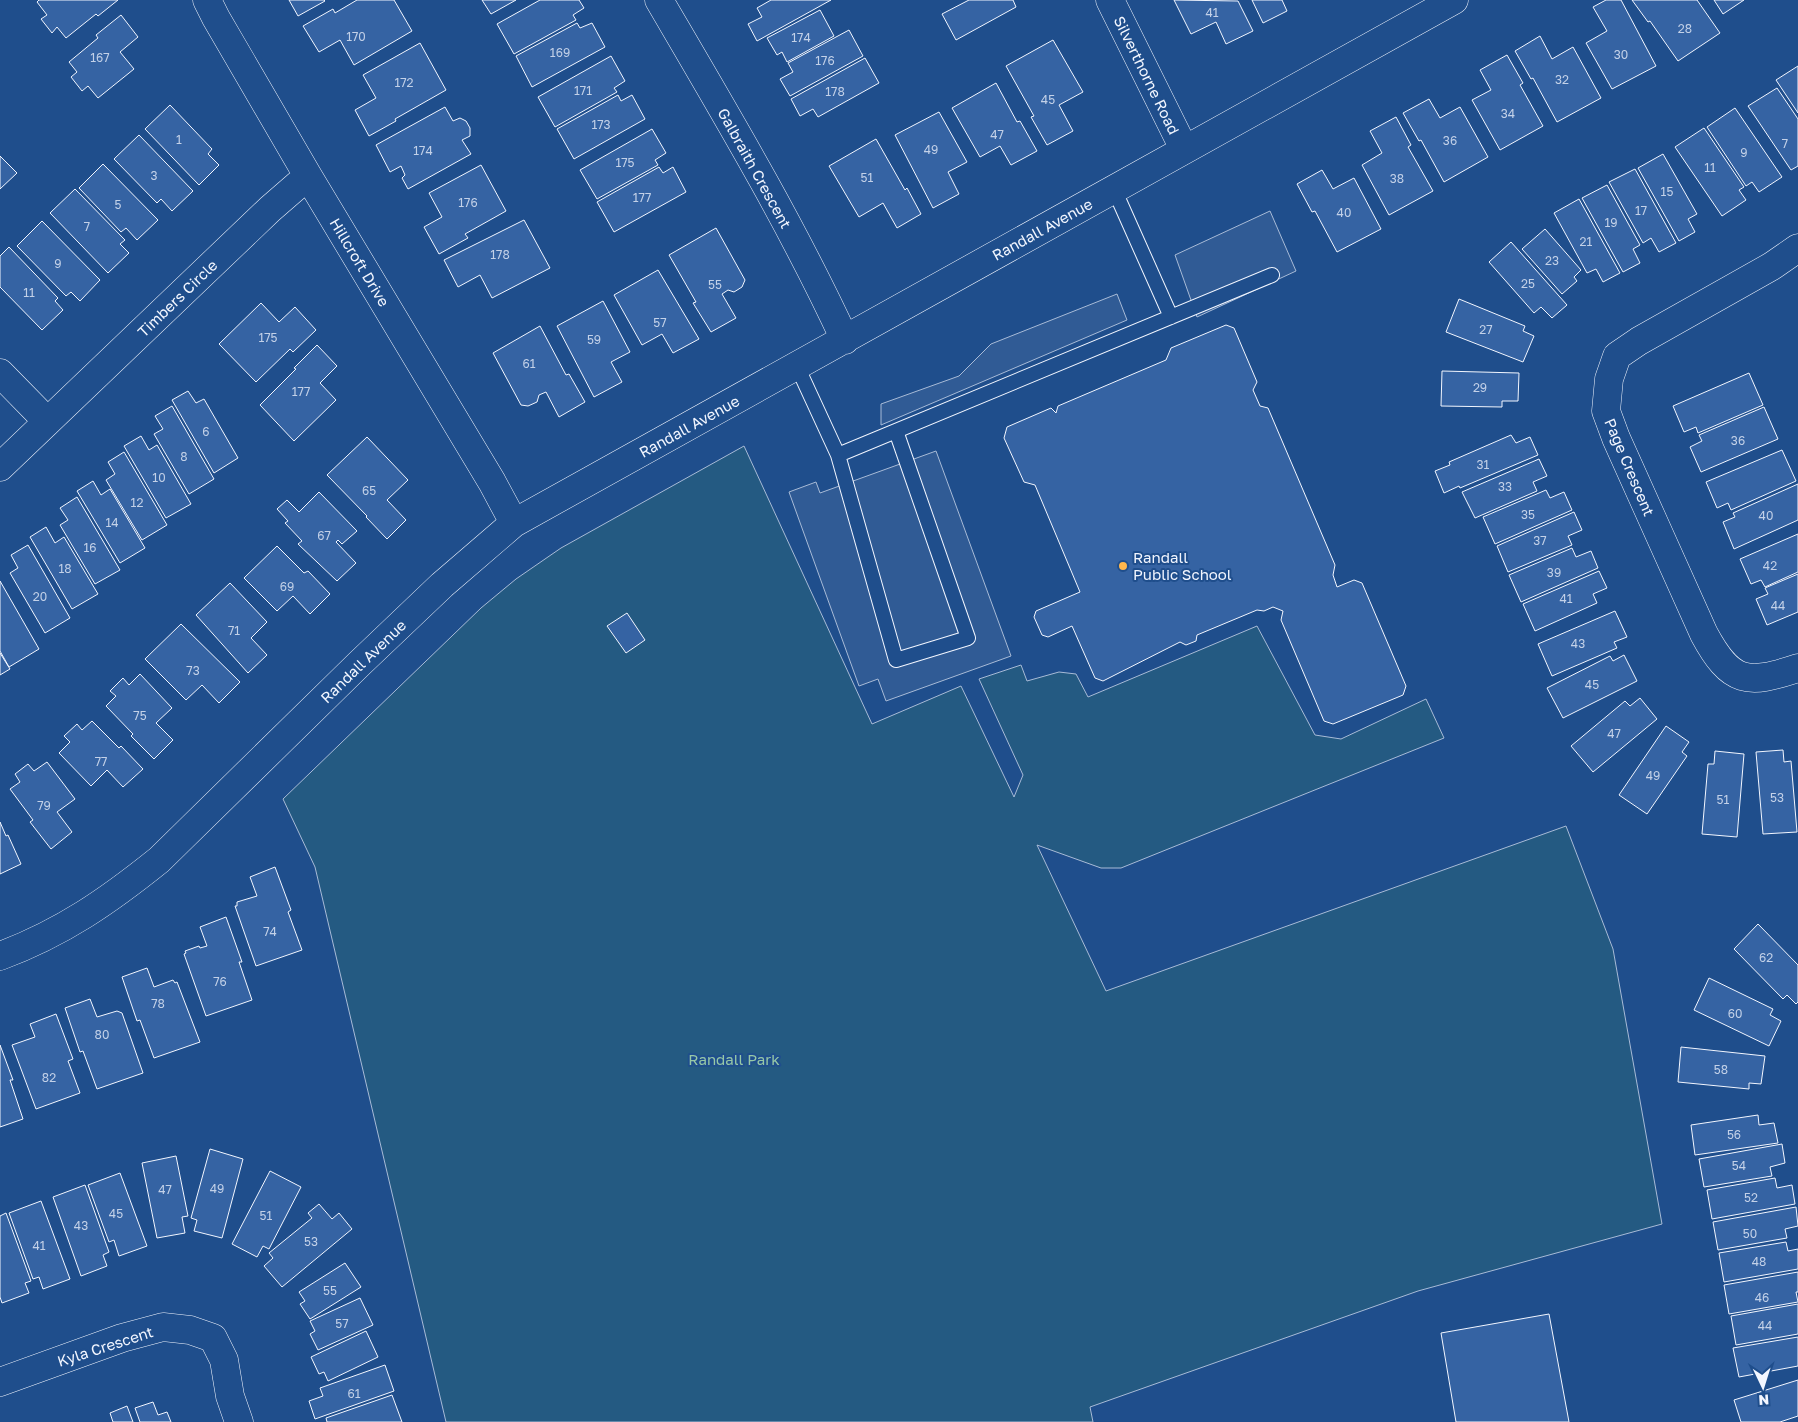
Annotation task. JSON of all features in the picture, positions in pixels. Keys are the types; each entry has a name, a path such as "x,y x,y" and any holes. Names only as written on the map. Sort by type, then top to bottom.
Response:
{"street":[{"name":"Hillcroft Drive","path":"207,0 308,176 492,482 514,523"},
{"name":"Galbraith Crescent","path":"659,0 729,121 821,288 845,340"},
{"name":"Silverthorne Road","path":"1110,0 1184,149"},
{"name":"Randall Avenue","path":"0,956 48,937 78,919 126,886 159,860 422,605 514,523 1454,0"},
{"name":"Timbers Circle","path":"0,467 256,222 308,176"},
{"name":"Page Crescent","path":"1798,248 1772,266 1639,341 1617,356 1609,379 1606,411 1616,438 1704,634 1714,652 1728,670 1747,678 1770,677 1798,668"},
{"path":"0,373 47,421"},
{"name":"Kyla Crescent","path":"0,1382 122,1338 163,1327 190,1330 213,1338 224,1360 230,1396 239,1422"}],"lane":[{"path":"1114,189 1171,317"},
{"path":"838,455 1272,275"},
{"path":"798,366 838,455 896,660 968,638 896,431"}],"green space":[{"name":"Randall Park","path":"744,446 872,724 961,686 1014,797 1023,775 979,679 1021,665 1027,681 1059,672 1076,674 1088,697 1257,626 1315,735 1341,739 1426,699 1444,738 1121,868 1101,868 1037,845 1106,991 1566,826 1613,949 1662,1224 1418,1291 1090,1407 1093,1422 446,1422 315,867 283,799 481,608 516,579 561,548"}],"shaded area":[{"path":"1270,211 1296,271 1197,317 1175,255"},
{"path":"1117,294 1127,320 881,425 881,404 959,376 991,344"},
{"path":"936,451 1011,656 886,701 878,679 859,686 789,492 816,482 820,493"}],"building":[{"path":"39,0 118,0 98,16 96,14 66,38 57,27 52,33 41,19 47,15 37,2"},
{"path":"289,0 324,0 325,1 298,16"},
{"path":"357,0 394,0 412,31 354,65 340,40 319,52 303,26 333,9 335,13"},
{"path":"482,0 516,0 491,14"},
{"path":"540,0 579,0 584,8 573,15 576,20 514,54 497,24"},
{"path":"771,0 831,0 757,41 748,24 762,17 757,8"},
{"path":"969,0 1013,0 1016,7 956,40 942,14"},
{"path":"1174,0 1238,1 1253,31 1226,44 1216,22 1191,34"},
{"path":"1252,0 1282,0 1287,11 1263,23"},
{"path":"1606,0 1621,0 1656,66 1612,89 1586,43 1607,31 1593,7"},
{"path":"1632,0 1697,0 1720,33 1678,61 1650,21 1648,22"},
{"path":"1714,0 1744,0 1723,14"},
{"path":"820,10 834,36 787,62 782,52 777,55 767,38"},
{"path":"121,15 138,37 120,52 134,69 98,98 88,86 82,91 71,77 77,72 69,62 98,38 96,35"},
{"path":"577,23 580,28 592,23 605,47 532,87 516,56"},
{"path":"849,30 863,56 790,96 780,79 793,72 788,63"},
{"path":"1540,36 1552,59 1573,47 1601,98 1557,122 1533,78 1531,79 1515,51"},
{"path":"1053,40 1083,92 1059,105 1073,131 1047,145 1031,117 1034,116 1006,66"},
{"path":"420,43 446,90 369,136 355,110 376,98 363,75"},
{"path":"1507,55 1523,83 1520,85 1543,126 1500,150 1472,100 1491,90 1480,70"},
{"path":"611,56 625,81 614,88 617,92 555,127 538,97"},
{"path":"865,58 879,83 818,117 813,109 800,116 791,99"},
{"path":"1798,66 1798,113 1776,80"},
{"path":"996,83 1017,122 1020,121 1037,151 1011,165 1000,146 980,157 952,108"},
{"path":"1777,88 1798,119 1798,166 1791,170 1748,106"},
{"path":"618,95 621,101 632,95 645,119 574,159 557,129"},
{"path":"1429,99 1440,118 1460,107 1488,157 1444,182 1421,140 1419,141 1403,113"},
{"path":"170,105 212,149 208,154 219,165 199,185 145,129"},
{"path":"445,107 453,121 460,118 466,121 470,128 470,136 462,140 471,154 408,189 402,178 405,175 401,166 390,172 376,145"},
{"path":"1735,108 1782,177 1759,192 1752,182 1746,186 1707,127"},
{"path":"939,112 967,162 948,172 959,194 933,208 895,135"},
{"path":"1396,117 1411,145 1408,147 1433,191 1389,215 1362,165 1382,153 1370,131"},
{"path":"1704,128 1744,187 1739,190 1746,200 1722,216 1675,147"},
{"path":"652,129 666,153 655,160 658,165 597,199 580,170"},
{"path":"139,135 193,191 172,211 161,199 157,203 114,159"},
{"path":"876,139 921,214 897,228 883,203 859,217 829,166"},
{"path":"1663,154 1697,214 1688,219 1695,232 1679,241 1638,168"},
{"path":"0,156 17,173 0,189"},
{"path":"103,164 158,220 137,240 126,228 121,232 79,188"},
{"path":"481,165 506,211 465,234 468,238 439,254 424,227 442,217 429,193"},
{"path":"659,167 663,173 673,167 686,192 614,232 597,202"},
{"path":"1635,169 1676,243 1659,252 1651,238 1643,243 1609,182"},
{"path":"1322,170 1333,189 1354,178 1381,229 1337,252 1315,211 1312,212 1297,184"},
{"path":"1607,185 1640,245 1633,249 1640,263 1623,272 1582,198"},
{"path":"75,189 125,240 120,244 129,253 108,273 50,213"},
{"path":"1579,199 1620,273 1603,282 1596,269 1587,273 1554,213"},
{"path":"524,220 550,268 492,298 480,275 458,287 444,260"},
{"path":"42,221 100,280 80,301 71,292 66,296 17,246"},
{"path":"716,228 745,280 742,287 734,292 728,290 722,294 736,318 711,332 693,303 696,302 669,255"},
{"path":"1545,229 1581,270 1574,277 1577,281 1562,294 1522,249"},
{"path":"1511,242 1567,305 1552,318 1541,307 1534,313 1489,262"},
{"path":"9,247 58,298 55,301 63,310 42,330 0,287 0,256"},
{"path":"658,270 699,339 673,353 662,334 642,345 614,295"},
{"path":"1459,299 1525,326 1523,331 1534,336 1523,362 1446,332"},
{"path":"603,301 630,352 611,362 622,382 594,397 557,326"},
{"path":"261,303 279,322 295,307 316,330 293,352 290,349 256,382 219,344"},
{"path":"1226,325 1234,328 1257,382 1253,390 1260,406 1268,408 1335,565 1333,575 1337,587 1354,580 1362,583 1406,686 1403,695 1333,724 1324,721 1281,620 1283,611 1273,607 1264,611 1257,610 1197,635 1196,641 1186,645 1180,642 1103,681 1095,678 1072,626 1048,637 1042,635 1034,617 1036,611 1080,592 1035,485 1024,482 1004,438 1007,427 1051,408 1056,413 1058,406 1166,360 1171,348"},
{"path":"540,326 566,375 569,374 585,402 559,417 546,392 539,395 537,402 528,406 521,405 493,353"},
{"path":"317,345 337,366 320,383 336,400 294,441 260,405"},
{"path":"1442,371 1519,373 1518,401 1502,401 1502,407 1441,406"},
{"path":"1749,373 1763,405 1698,433 1696,427 1684,432 1673,406"},
{"path":"188,391 196,403 204,399 238,458 214,473 172,400"},
{"path":"172,406 214,479 189,494 154,434 163,429 155,416"},
{"path":"1764,407 1778,439 1701,472 1690,447 1702,441 1699,435"},
{"path":"1511,435 1516,443 1530,437 1538,455 1444,493 1435,471 1450,465 1449,462"},
{"path":"141,436 149,450 157,445 191,504 166,518 124,446"},
{"path":"367,437 408,480 387,500 406,520 387,539 327,475"},
{"path":"1782,450 1796,481 1731,510 1728,503 1717,508 1706,482"},
{"path":"124,452 167,525 142,540 106,480 115,474 108,462"},
{"path":"1539,459 1547,476 1533,482 1537,491 1475,518 1462,492"},
{"path":"93,481 101,495 110,489 145,548 120,563 77,491"},
{"path":"1798,484 1798,520 1734,549 1723,522 1735,517 1733,513"},
{"path":"1546,490 1550,498 1564,492 1572,510 1495,544 1483,517"},
{"path":"319,492 357,531 342,544 338,540 336,542 356,563 337,581 298,544 302,541 285,523 288,521 277,509 287,500 299,512"},
{"path":"77,497 120,570 95,584 60,525 68,520 60,508"},
{"path":"1574,512 1582,530 1568,536 1572,545 1508,572 1497,546"},
{"path":"46,527 55,543 64,537 98,594 72,609 30,537"},
{"path":"1798,534 1798,572 1765,587 1761,580 1751,584 1740,559"},
{"path":"28,545 70,618 45,633 10,573 18,568 11,555"},
{"path":"277,546 304,573 308,571 330,594 310,614 293,596 277,611 244,578"},
{"path":"1572,548 1576,557 1591,551 1598,568 1521,602 1509,575"},
{"path":"1599,571 1607,588 1593,594 1597,603 1535,631 1523,604"},
{"path":"1798,574 1798,612 1767,625 1756,599 1768,594 1765,588"},
{"path":"0,581 39,649 9,667 0,651"},
{"path":"230,583 267,622 251,638 267,655 248,673 196,615"},
{"path":"1615,611 1627,637 1614,642 1617,648 1552,676 1538,644"},
{"path":"627,613 645,640 626,653 607,626"},
{"path":"181,624 240,682 219,703 202,685 186,700 145,659"},
{"path":"0,653 10,669 0,675"},
{"path":"1624,655 1637,681 1563,718 1547,688 1610,656 1613,661"},
{"path":"140,674 172,708 156,723 173,740 154,759 131,736 133,734 106,706 116,696 110,691 123,678 129,685"},
{"path":"1640,698 1657,719 1593,772 1571,746 1625,701 1630,706"},
{"path":"92,721 119,748 121,746 143,769 123,787 107,770 91,786 59,753 70,742 64,736 77,724 82,730"},
{"path":"1666,726 1689,742 1682,752 1687,756 1647,814 1619,795"},
{"path":"1783,750 1784,762 1791,761 1797,832 1763,834 1756,752"},
{"path":"1715,751 1744,754 1737,837 1702,834 1708,764 1714,764"},
{"path":"47,762 75,799 57,812 72,832 51,849 30,822 33,820 10,789 20,782 15,774 28,764 34,771"},
{"path":"0,822 21,864 0,874"},
{"path":"275,867 291,910 288,912 302,950 256,966 235,906 237,906 237,902 257,896 250,877"},
{"path":"226,917 242,962 239,962 252,1000 206,1016 184,954 186,953 185,951 199,946 200,948 207,946 200,927"},
{"path":"1758,924 1798,965 1798,1002 1796,1004 1787,995 1783,999 1734,949"},
{"path":"147,968 154,987 173,980 175,983 177,982 200,1042 154,1058 140,1020 137,1021 122,977"},
{"path":"1709,978 1773,1009 1770,1015 1781,1021 1769,1046 1694,1010"},
{"path":"90,999 97,1017 117,1011 122,1013 143,1073 97,1089 83,1051 80,1052 65,1008"},
{"path":"56,1014 73,1059 68,1061 80,1093 36,1109 12,1045 35,1037 30,1024"},
{"path":"0,1045 13,1080 10,1080 23,1119 0,1127"},
{"path":"1681,1047 1765,1056 1761,1084 1749,1083 1749,1089 1678,1082"},
{"path":"1758,1115 1759,1125 1774,1123 1778,1143 1695,1155 1691,1125"},
{"path":"1782,1144 1785,1163 1770,1167 1772,1176 1704,1187 1699,1159"},
{"path":"210,1149 243,1159 222,1238 194,1231 197,1220 191,1218"},
{"path":"176,1156 188,1216 182,1217 185,1233 157,1238 142,1163"},
{"path":"270,1171 301,1187 269,1249 263,1246 257,1257 232,1244"},
{"path":"120,1173 147,1246 119,1256 114,1240 109,1242 88,1185"},
{"path":"1775,1178 1777,1188 1792,1185 1795,1204 1712,1219 1707,1190"},
{"path":"85,1185 109,1252 103,1255 107,1266 81,1276 53,1197"},
{"path":"41,1201 70,1279 43,1289 39,1277 33,1279 9,1213"},
{"path":"319,1204 332,1219 339,1213 352,1229 282,1287 264,1266 273,1258 269,1253 312,1218 308,1213"},
{"path":"1796,1207 1798,1226 1785,1229 1787,1238 1718,1250 1713,1222"},
{"path":"6,1213 31,1281 25,1283 29,1293 2,1303 0,1297 0,1216"},
{"path":"1786,1242 1788,1251 1798,1249 1798,1269 1724,1282 1719,1253"},
{"path":"345,1263 361,1287 310,1319 300,1304 305,1301 299,1292"},
{"path":"1798,1272 1798,1292 1796,1292 1798,1302 1729,1314 1724,1285"},
{"path":"360,1298 373,1325 318,1350 310,1334 315,1331 310,1321"},
{"path":"1798,1304 1798,1334 1736,1345 1731,1316"},
{"path":"1549,1314 1569,1422 1456,1422 1441,1333"},
{"path":"366,1331 378,1357 328,1381 324,1372 319,1374 311,1357"},
{"path":"1798,1337 1798,1366 1739,1377 1733,1348"},
{"path":"385,1365 394,1391 315,1419 309,1401 323,1396 320,1388"},
{"path":"1798,1380 1798,1416 1780,1422 1741,1422 1734,1400"},
{"path":"392,1395 402,1422 327,1422 326,1418"},
{"path":"153,1402 158,1415 167,1412 171,1422 140,1422 135,1408"},
{"path":"127,1406 133,1422 113,1422 110,1413"}],"place":[{"name":"Randall Public School","path":"1123,566"}]}
